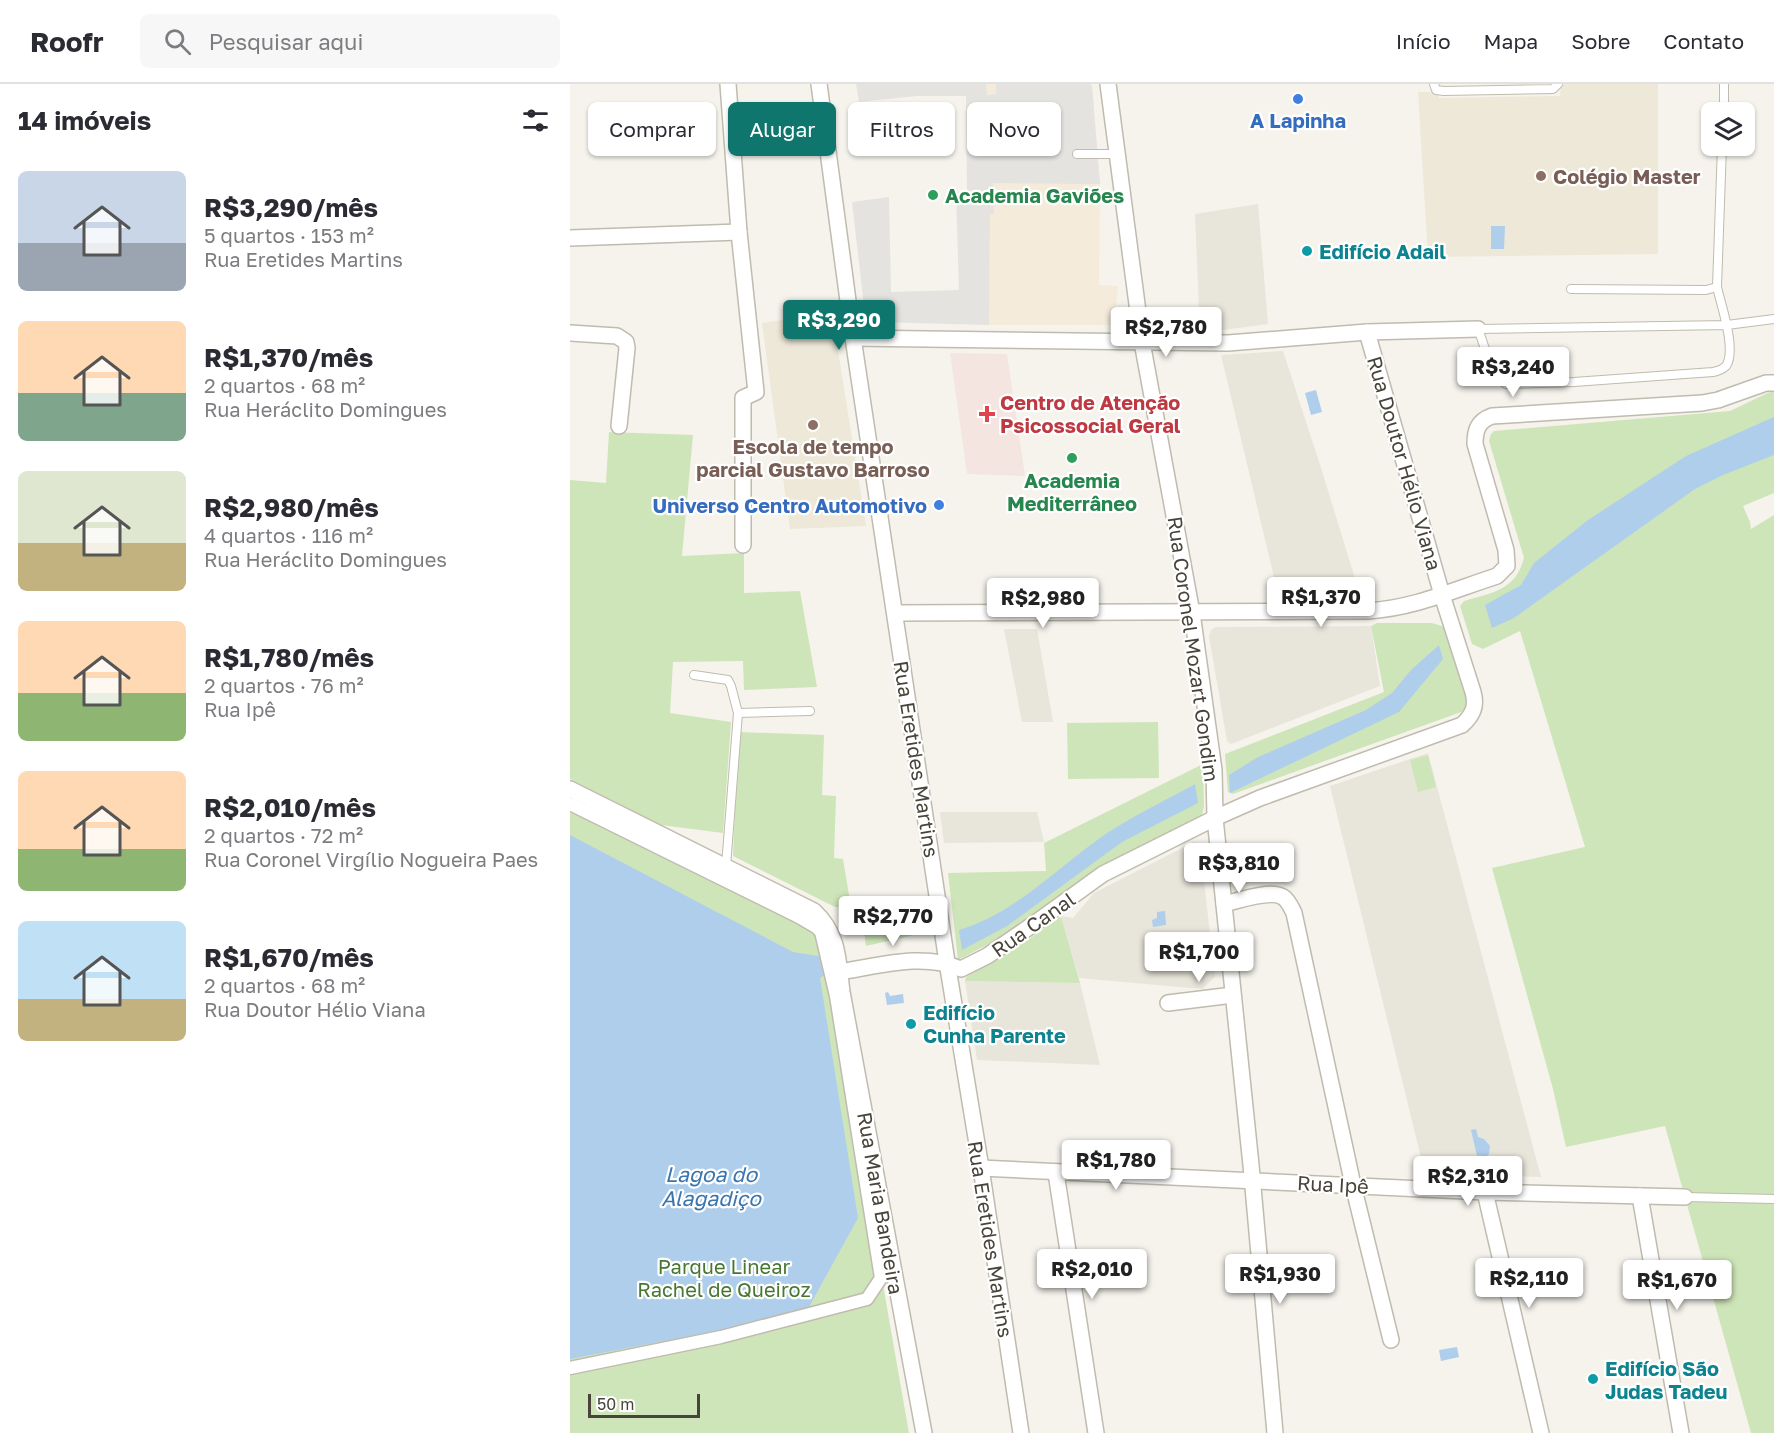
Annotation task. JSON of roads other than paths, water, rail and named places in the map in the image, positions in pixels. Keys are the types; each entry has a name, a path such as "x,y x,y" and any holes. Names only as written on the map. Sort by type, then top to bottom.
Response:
{"street":[{"path":"728,84 739,232 756,392 743,398 743,546"},
{"name":"Rua Eretides Martins","path":"819,84 853,338 1021,1433"},
{"name":"Rua Coronel Mozart Gondim","path":"1108,84 1142,342 1192,613 1214,770 1215,818 1253,1180 1275,1433"},
{"path":"570,238 739,232"},
{"path":"853,338 1228,343 1367,332 1479,329"},
{"name":"Rua Doutor Hélio Viana","path":"1367,332 1442,595 1473,692"},
{"path":"570,333 617,336 626,342 619,426"},
{"path":"895,613 1192,613 1394,609 1497,576 1507,566 1506,550 1474,444 1476,429 1486,418 1702,403 1718,400 1766,383 1774,383"},
{"name":"Rua Canal","path":"839,972 918,960 947,962 961,969 1046,916 1103,874 1215,818 1260,798 1462,725 1473,713 1475,705 1473,692"},
{"path":"570,789 814,911 830,929 836,944 839,972"},
{"path":"570,804 799,917 821,932 836,996 881,1278 867,1299 721,1337 570,1368"},
{"path":"1224,904 1273,894 1282,896 1294,913 1353,1185 1391,1340"},
{"name":"Rua Maria Bandeira","path":"839,972 924,1433"},
{"path":"1168,1003 1233,995"},
{"name":"Rua Ipê","path":"981,1168 1485,1192 1685,1197"},
{"path":"1056,1173 1096,1433"},
{"path":"1485,1192 1541,1433"},
{"path":"1640,1196 1681,1433"}],"lane":[{"path":"1434,84 1436,90 1444,91 1553,89 1558,84"},
{"path":"1724,84 1724,102"},
{"path":"1077,154 1117,154"},
{"path":"1722,156 1717,287 1727,325 1729,353 1728,360 1721,370 1521,385 1506,384 1501,381 1492,364 1479,329 1727,325 1774,319"},
{"path":"1571,288 1706,290 1717,287"},
{"path":"694,675 728,680 738,713 725,868"},
{"path":"738,713 810,711"},
{"path":"1685,1197 1774,1198"}],"water":[{"path":"1491,226 1505,226 1504,249 1491,249"},
{"path":"1316,390 1322,412 1311,415 1305,393"},
{"path":"1774,417 1774,455 1695,489 1514,618 1492,628 1485,605 1521,585 1534,563 1588,520 1686,456"},
{"path":"1439,645 1443,659 1399,712 1230,793 1229,775 1258,757 1366,710 1392,693 1411,670"},
{"path":"1195,784 1198,803 1122,842 1007,926 962,950 959,930 980,922 1018,901 1107,833"},
{"name":"Lagoa do Alagadiço","path":"570,835 793,952 824,959 826,974 820,978 858,1218 809,1307 732,1328 570,1359"},
{"path":"1165,911 1166,925 1153,927 1152,920 1157,918 1157,912"},
{"path":"888,992 890,996 903,994 904,1003 887,1005 885,993"},
{"path":"1476,1129 1478,1137 1484,1139 1490,1146 1489,1154 1481,1161 1480,1156 1484,1155 1477,1156 1471,1130"},
{"path":"1457,1347 1459,1357 1441,1361 1439,1350"}],"place":[{"name":"A Lapinha","path":"1298,99"},
{"name":"Colégio Master","path":"1541,176"},
{"name":"Academia Gaviões","path":"933,195"},
{"name":"Edifício Adail","path":"1307,251"},
{"name":"Centro de Atenção Psicossocial Geral","path":"987,414"},
{"name":"Escola de tempo parcial Gustavo Barroso","path":"813,425"},
{"name":"Academia Mediterrâneo","path":"1072,458"},
{"name":"Universo Centro Automotivo","path":"939,505"},
{"name":"Edifício Cunha Parente","path":"911,1024"},
{"name":"Edifício São Judas Tadeu","path":"1593,1379"}],"park label":[{"name":"Parque Linear Rachel de Queiroz","path":"724,1278"}]}
